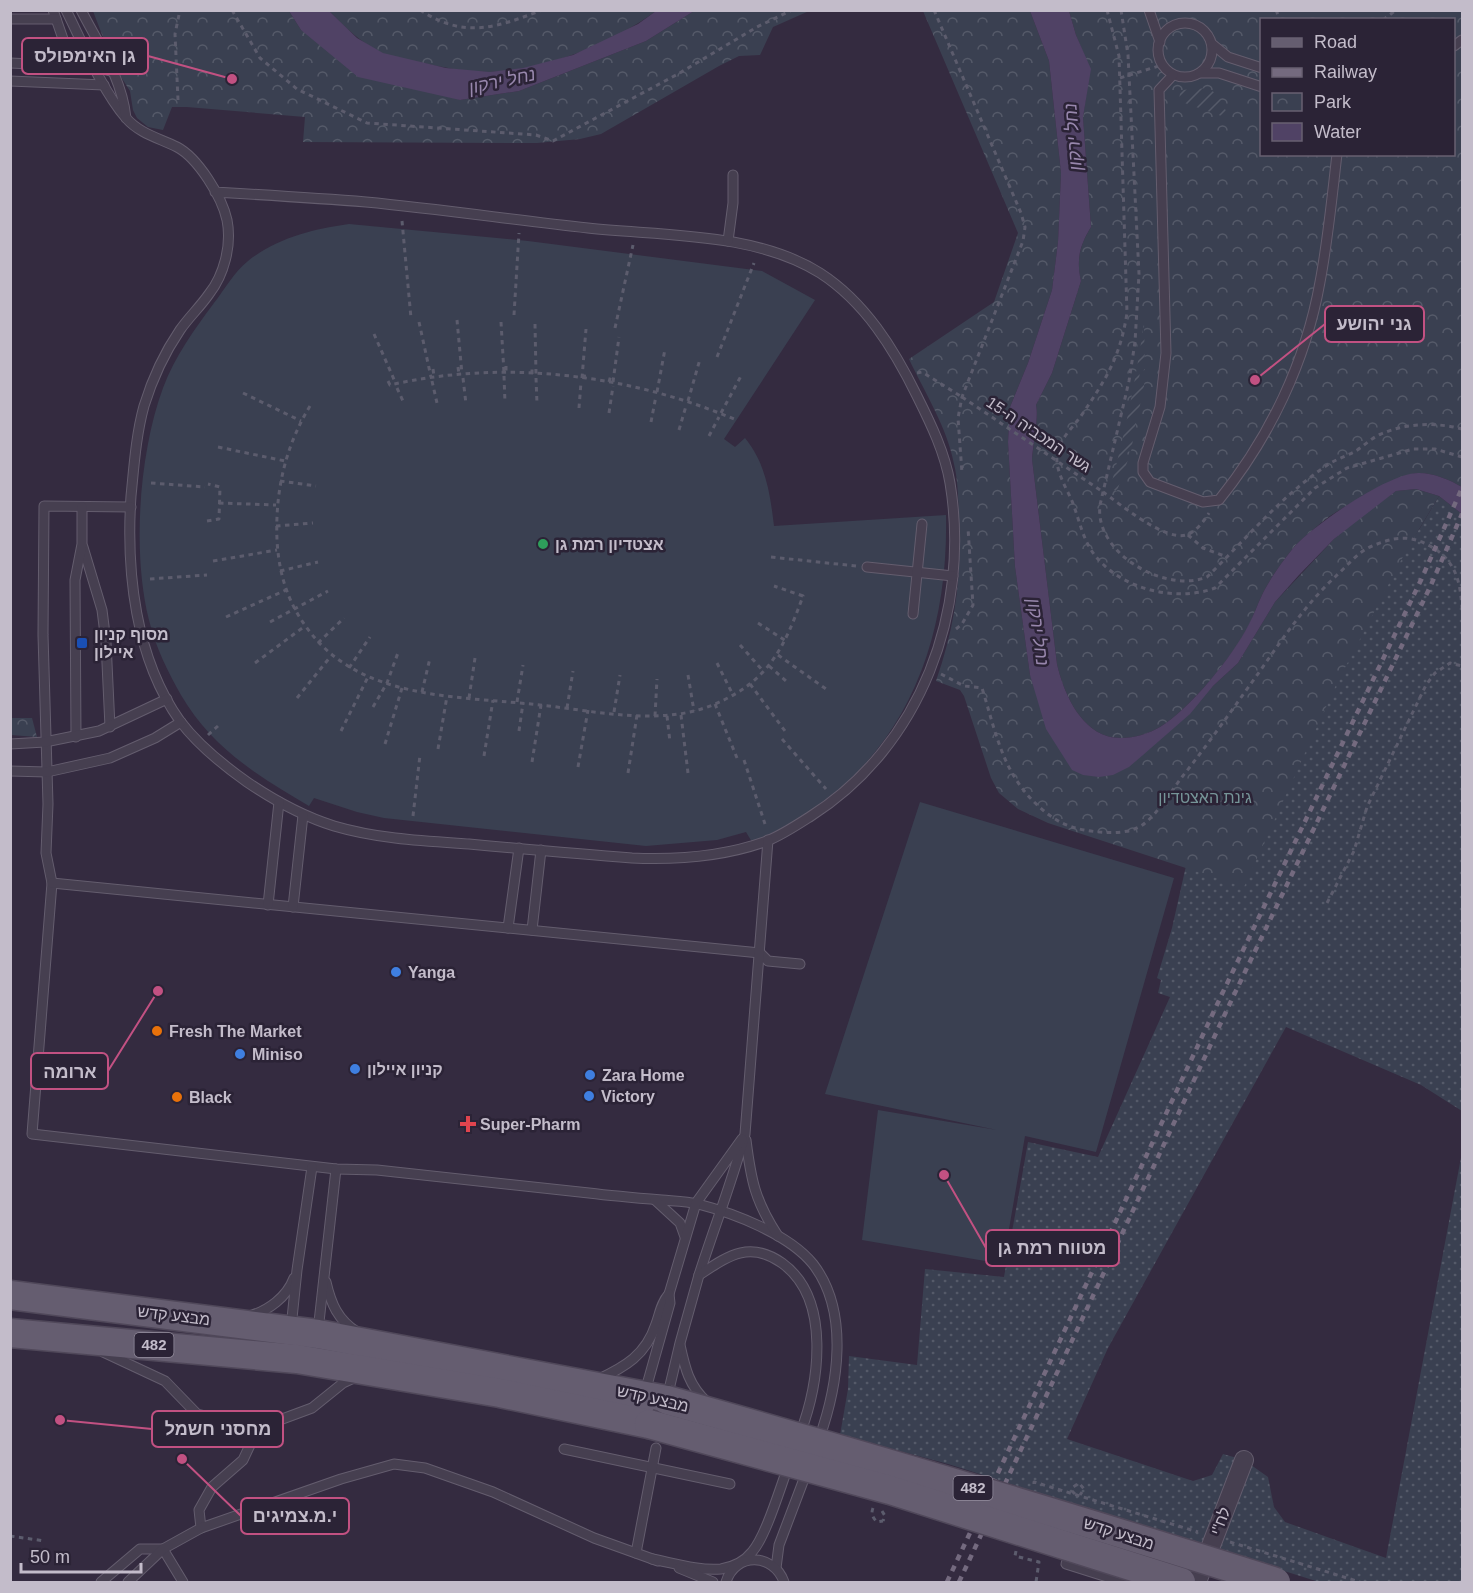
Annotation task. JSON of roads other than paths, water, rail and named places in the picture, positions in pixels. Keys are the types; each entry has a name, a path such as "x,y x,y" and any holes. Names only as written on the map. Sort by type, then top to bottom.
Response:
{"main road":[{"name":"מבצע קדש","path":"10,1295 227,1322 301,1344 368,1371 502,1381 588,1384 653,1414 731,1418 1071,1517 1276,1582"},
{"name":"מבצע קדש","path":"10,1333 67,1338 383,1346 502,1381 653,1414 890,1490 1177,1573"}],"street":[{"name":"לח\"י","path":"1177,1573 1214,1537 1244,1460"}],"lane":[{"path":"66,10 114,103 137,129 189,154 221,202 227,220 226,257 219,276 210,293 179,331 144,406 137,442 130,507 130,565 139,627 167,699 181,722 215,758 237,775 303,815 372,835 667,859 693,858 721,853 768,840 790,829 835,800 878,758 913,708 931,669 946,622 953,576 954,534 950,481 938,442 907,375 884,338 865,314 841,290 820,274 787,257 755,246 728,241 606,230 366,202 215,192"},
{"path":"81,10 114,72 124,99 126,118"},
{"path":"1149,10 1160,42 1159,58 1162,65 1173,75 1189,78 1200,74 1219,73 1260,86"},
{"path":"10,19 54,15 72,65"},
{"path":"1160,42 1169,28 1184,23 1201,27 1212,44 1212,57 1209,65 1200,74"},
{"path":"1212,44 1228,57 1260,67"},
{"path":"10,63 72,65 95,67 114,72"},
{"path":"105,85 114,72"},
{"path":"1173,75 1160,90 1166,352 1160,407 1145,454 1143,472 1150,482 1203,502 1219,500 1271,421 1301,355 1320,281 1337,156"},
{"path":"10,81 105,85"},
{"path":"728,241 733,203 733,175"},
{"path":"130,507 44,506 46,853 52,883 32,1134 312,1167 377,1170 696,1203 751,1222 779,1237 812,1263 825,1284 834,1316 836,1369 821,1435 779,1545 776,1568"},
{"path":"76,737 75,580 82,544 82,507"},
{"path":"913,614 921,524"},
{"path":"82,544 102,610 106,642 110,727"},
{"path":"867,567 953,576"},
{"path":"10,744 76,737 110,727 167,699"},
{"path":"10,771 47,772 110,758 155,738 181,722"},
{"path":"268,905 279,802"},
{"path":"293,907 303,815"},
{"path":"653,1414 680,1343 699,1275 745,1134 768,840"},
{"path":"508,928 519,848"},
{"path":"532,930 541,850"},
{"path":"52,883 760,953 768,961 800,964"},
{"path":"636,1553 652,1468 653,1414 663,1301 669,1294 696,1203 745,1134"},
{"path":"745,1134 750,1177 755,1193 765,1216 779,1237"},
{"path":"227,1322 268,1309 292,1285 297,1270 312,1167"},
{"path":"301,1344 324,1272 336,1169"},
{"path":"655,1200 680,1223 686,1237"},
{"path":"699,1275 727,1257 741,1252 755,1251 770,1255 797,1276 807,1292 817,1344 812,1394 802,1429 762,1536 753,1552 731,1570 726,1582"},
{"path":"297,1270 301,1344"},
{"path":"324,1272 329,1297 344,1323 383,1346"},
{"path":"588,1384 633,1361 645,1348 659,1326"},
{"path":"67,1338 165,1381 197,1414 258,1428 312,1408 343,1383 368,1371"},
{"path":"680,1343 689,1381 706,1401 731,1418"},
{"path":"201,1528 199,1510 212,1487 243,1461 258,1428"},
{"path":"564,1449 730,1484"},
{"path":"128,1582 163,1549 201,1528 340,1479 394,1464 425,1468 493,1492 594,1538 713,1582"},
{"path":"1123,1582 1066,1564 1076,1533 1177,1573"},
{"path":"101,1582 140,1549 163,1549"},
{"path":"163,1549 183,1582"},
{"path":"652,1559 720,1569 758,1559 776,1568 784,1582"},
{"path":"1156,1582 1177,1573"}],"water":[{"name":"נחל ירקון","path":"289,11 329,11 357,38 383,53 446,68 490,72 523,68 573,55 638,24 656,11 694,11 646,41 519,91 460,100 358,77 301,30"},
{"name":"נחל ירקון","path":"1030,11 1069,11 1076,35 1091,69 1083,117 1091,227 1080,252 1081,281 1052,373 1036,405 1032,459 1057,664 1063,685 1073,706 1088,725 1107,736 1134,737 1148,733 1172,719 1210,681 1233,651 1251,621 1265,589 1295,546 1335,513 1372,490 1406,475 1430,474 1462,487 1462,514 1439,496 1416,489 1396,491 1334,539 1275,602 1238,663 1213,686 1190,714 1129,767 1113,775 1099,777 1083,775 1072,770 1046,729 1030,675 1015,567 1008,442 1010,407 1028,363 1052,290 1058,242 1061,173 1049,61"}],"railway":[{"path":"947,1582 1222,994 1421,580 1462,488"},
{"path":"959,1582 1232,999 1431,585 1462,514"}],"place":[{"name":"גן האימפולס","path":"232,79"},
{"name":"גני יהושע","path":"1255,380"},
{"name":"אצטדיון רמת גן","path":"543,544"},
{"name":"מסוף קניון איילון","path":"82,643"},
{"name":"Yanga","path":"396,972"},
{"name":"ארומה","path":"158,991"},
{"name":"Fresh The Market","path":"157,1031"},
{"name":"Miniso","path":"240,1054"},
{"name":"קניון איילון","path":"355,1069"},
{"name":"Zara Home","path":"590,1075"},
{"name":"Victory","path":"589,1096"},
{"name":"Black","path":"177,1097"},
{"name":"Super-Pharm","path":"468,1124"},
{"name":"מטווח רמת גן","path":"944,1175"},
{"name":"מחסני חשמל","path":"60,1420"},
{"name":"י.מ.צמיגים","path":"182,1459"}],"park label":[{"name":"גינת האצטדיון","path":"1205,797"}]}
